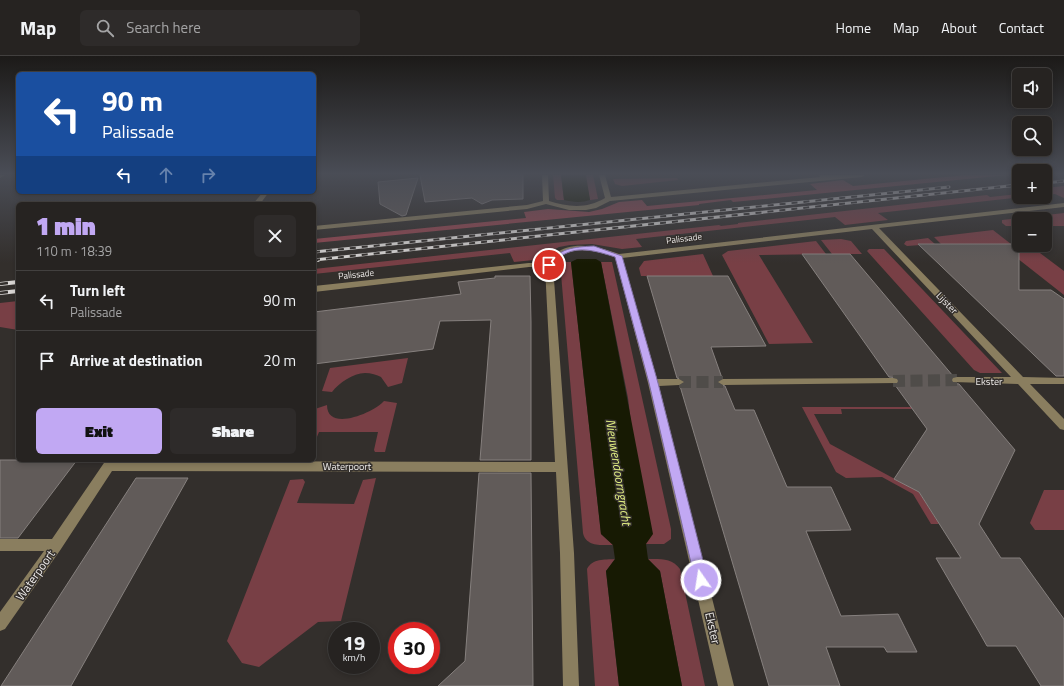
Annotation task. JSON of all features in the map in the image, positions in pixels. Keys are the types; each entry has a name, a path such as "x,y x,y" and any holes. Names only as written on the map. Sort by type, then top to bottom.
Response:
{"street":[{"path":"316,228 527,207 537,204"},
{"path":"551,204 577,208 599,204"},
{"name":"Palissade","path":"316,289 530,265 549,265 560,254 574,249 594,248 618,256 1063,205"},
{"name":"Lijster","path":"872,226 1064,426"},
{"name":"Ekster","path":"618,256 653,383 726,686"},
{"path":"549,265 567,553 571,686"},
{"name":"Ekster","path":"957,380 1021,381"},
{"path":"723,382 892,381"},
{"path":"1021,381 1061,381"},
{"path":"653,383 679,382"},
{"name":"Waterpoort","path":"0,624 56,545 111,463 561,467"},
{"name":"Waterpoort","path":"0,545 56,545"}],"shaded area":[{"path":"613,204 646,204 647,206 699,204 316,243 316,239 526,218 524,212 548,209 589,212"},
{"path":"903,204 956,204 878,213 888,220 845,225 835,217 636,239 642,247 622,249 592,244 570,245 559,247 534,260 514,262 510,253 316,274 316,269 738,224"},
{"path":"1064,213 1064,226 1052,226 1052,214"},
{"path":"1012,219 1012,226 1006,226 1002,223 1002,220"},
{"path":"993,230 1011,244 941,244 934,237"},
{"path":"928,238 935,244 907,246 904,244 906,241"},
{"path":"841,239 851,241 862,254 832,254 821,240"},
{"path":"816,241 826,254 759,255 813,343 769,344 722,255 728,251"},
{"path":"869,249 884,249 1002,373 980,373 974,370 867,251"},
{"path":"1008,251 1039,252 1064,271 1064,295"},
{"path":"703,254 713,276 641,276 639,268 644,261"},
{"path":"560,262 571,262 601,534 613,545 599,545 591,543 587,541 583,533"},
{"path":"601,262 612,262 671,529 671,539 664,544 646,544 628,398"},
{"path":"16,301 16,330 0,327 0,303"},
{"path":"408,358 402,383 388,387 381,377 369,373 360,373 338,385 332,392 322,391 330,368"},
{"path":"384,401 397,403 385,452 375,452 374,450 378,432 319,432 316,439 316,409 327,405 329,413 335,418 343,419 352,418"},
{"path":"802,407 911,407 912,409 841,409 842,414 814,414 830,444 919,492 939,524 931,524 913,494 882,477 846,478 836,472"},
{"path":"376,478 341,621 318,622 259,667 242,663 227,641 290,480 303,479 305,482 297,503 354,504 363,480"},
{"path":"1044,490 1064,490 1064,530 1035,530 1030,523"},
{"path":"615,559 606,571 619,686 595,686 587,569 589,565 596,561"},
{"path":"648,559 662,559 670,561 677,565 680,569 705,686 682,686 660,571"}],"water":[{"name":"Nieuwendoorngracht","path":"577,259 596,259 601,262 653,534 646,544 648,559 660,571 682,686 619,686 606,571 615,559 613,545 601,534 571,262"}],"building":[{"path":"381,204 409,204 406,215 402,216"},
{"path":"918,244 1012,244 1012,252 1019,252 1019,290 1051,290 1064,299 1064,376 1056,376"},
{"path":"802,254 850,254 953,376 951,379 952,383 959,384 1015,450 979,524 1001,558 1020,558 1064,619 1064,686 1041,686 1016,646 987,646 936,558 961,558 919,492 894,479 927,429 895,385 898,384 898,378 889,377"},
{"path":"495,276 530,276 531,460 480,460 491,320 440,321 433,349 316,364 316,312 461,294 458,282 495,278"},
{"path":"647,276 728,276 766,346 711,347 722,378 717,383 725,386 735,410 754,410 787,487 831,487 851,530 806,531 841,616 898,614 917,652 887,652 884,647 826,647 840,686 769,686 680,386 685,381 677,378"},
{"path":"0,460 16,460 16,462 75,462 18,538 0,538"},
{"path":"479,473 531,473 533,686 438,686 465,661"},
{"path":"136,478 188,478 71,686 1,686"}],"tunnel":[{"path":"893,381 957,380"},
{"path":"679,382 723,382"}],"railway":[{"path":"316,252 779,204"},
{"path":"316,260 837,204"},
{"path":"0,284 16,282"},
{"path":"0,293 16,291"}],"route":[{"path":"549,265 560,254 574,249 594,248 618,256 653,383 701,580"}]}
